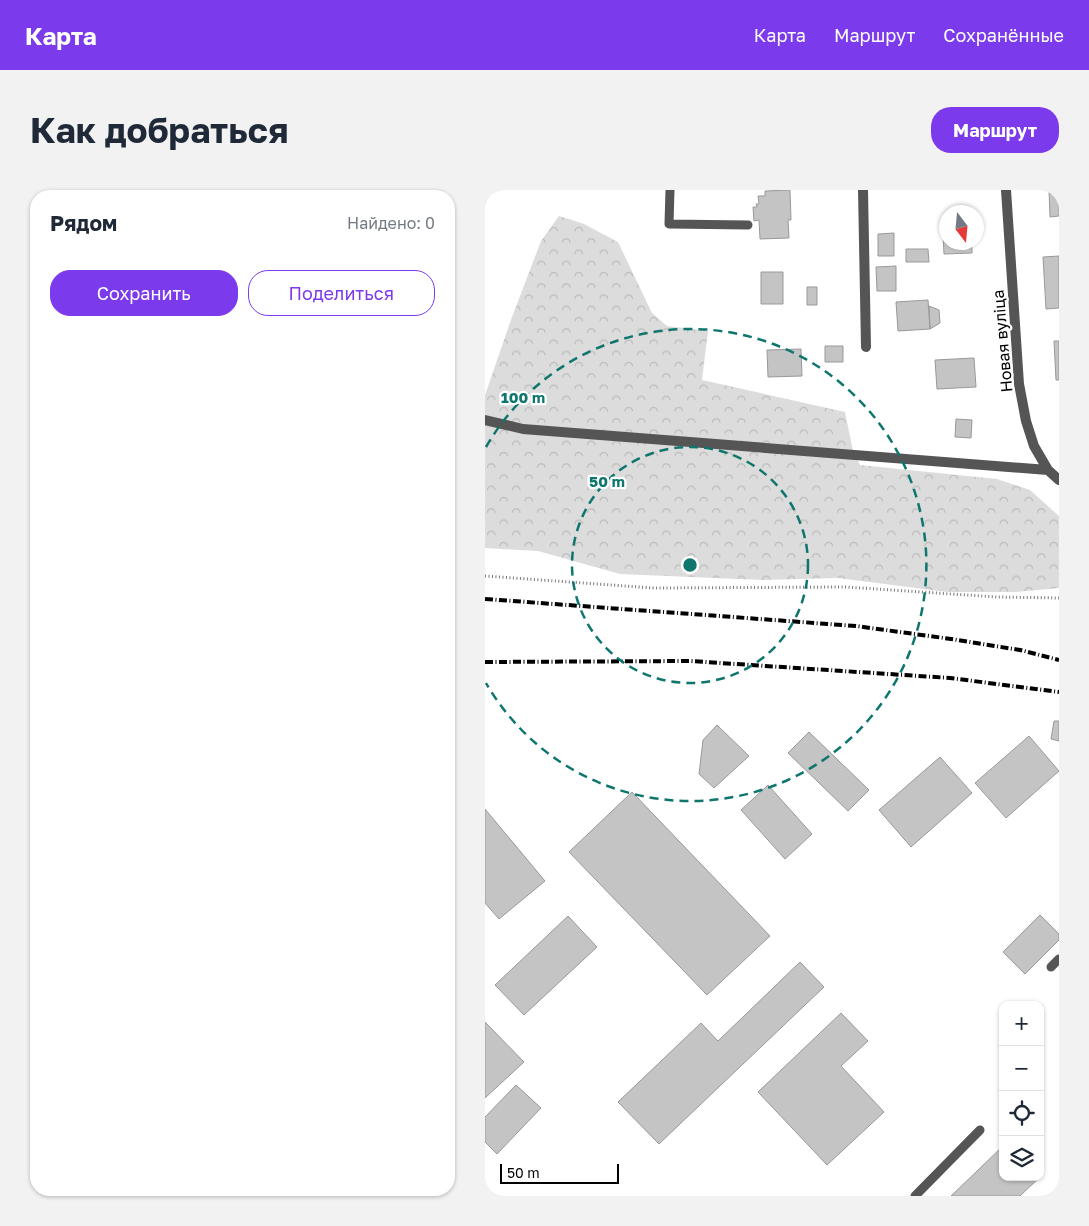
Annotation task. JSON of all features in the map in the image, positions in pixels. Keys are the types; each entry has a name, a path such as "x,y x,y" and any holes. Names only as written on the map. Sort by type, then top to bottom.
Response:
{"street":[{"path":"863,190 866,347"},
{"name":"Новая вуліца","path":"1006,190 1019,384 1026,421 1034,446 1048,470 1059,480"},
{"path":"485,420 523,429 1048,470"}],"lane":[{"path":"670,190 669,224 748,225"},
{"path":"1051,967 1059,959"},
{"path":"915,1196 980,1130"}],"path":[{"path":"485,576 654,588 846,587 997,597 1059,598"}],"green space":[{"path":"559,216 584,224 618,242 652,313 667,326 708,331 702,380 845,412 853,451 860,465 997,479 1030,490 1059,516 1059,588 1016,592 947,592 838,578 762,580 620,574 538,551 485,548 485,395 541,241"}],"building":[{"path":"790,190 791,220 788,220 789,238 760,239 759,220 754,221 753,207 757,207 756,204 759,204 758,196 765,196 765,191"},
{"path":"1049,190 1059,190 1059,216 1050,217"},
{"path":"894,233 894,256 878,256 878,234"},
{"path":"906,249 928,249 929,262 906,262"},
{"path":"944,250 972,250 972,253 944,254"},
{"path":"1059,256 1059,308 1046,309 1043,257"},
{"path":"896,266 896,291 877,291 876,267"},
{"path":"761,272 783,272 783,304 761,304"},
{"path":"807,287 817,287 817,305 807,305"},
{"path":"928,300 930,329 898,331 896,302"},
{"path":"929,306 939,310 940,323 930,329"},
{"path":"1054,341 1059,341 1059,380 1056,380"},
{"path":"825,346 843,346 843,362 825,362"},
{"path":"801,349 802,376 768,377 767,350"},
{"path":"974,358 976,387 937,389 935,360"},
{"path":"956,419 972,420 971,438 955,437"},
{"path":"1054,721 1059,721 1059,741 1051,739"},
{"path":"717,725 749,756 714,788 699,774 703,740"},
{"path":"809,732 869,790 848,811 788,753"},
{"path":"1029,736 1059,771 1006,818 975,783"},
{"path":"940,757 972,793 911,847 879,810"},
{"path":"768,785 812,834 785,859 741,810"},
{"path":"632,792 770,936 707,995 569,852"},
{"path":"485,809 545,881 499,919 485,903"},
{"path":"1040,915 1059,934 1059,940 1025,974 1003,952"},
{"path":"568,916 597,947 524,1015 495,985"},
{"path":"800,962 824,987 659,1144 618,1102 701,1023 718,1041"},
{"path":"841,1013 868,1041 841,1066 884,1112 827,1165 758,1092"},
{"path":"485,1022 524,1062 485,1098"},
{"path":"516,1085 541,1108 497,1154 485,1142 485,1117"},
{"path":"999,1150 999,1181 1036,1181 1020,1196 951,1196"}],"railway":[{"path":"485,599 856,626 1020,650 1059,660"},
{"path":"485,662 690,661 950,678 1059,692"}]}
